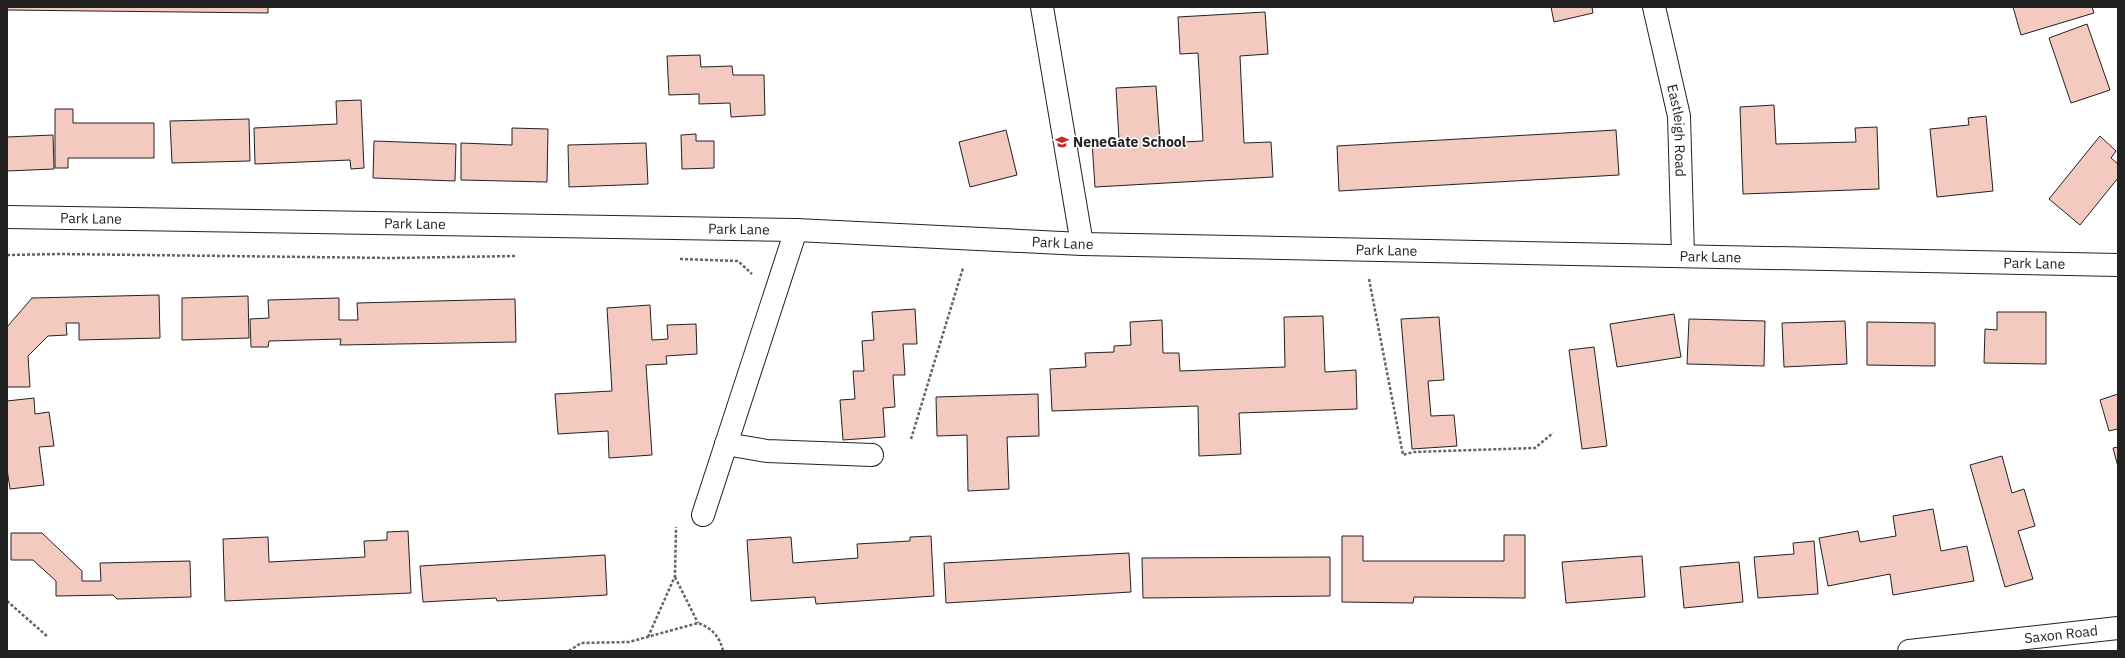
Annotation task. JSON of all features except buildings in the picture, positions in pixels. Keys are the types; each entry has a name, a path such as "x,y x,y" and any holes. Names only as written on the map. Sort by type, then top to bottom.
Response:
{"street":[{"path":"1042,7 1082,244"},
{"name":"Eastleigh Road","path":"1654,7 1679,116 1684,255"},
{"name":"Park Lane","path":"7,217 796,230 1082,244 1684,255 2118,265"},
{"path":"703,515 796,230"},
{"path":"726,444 767,451 872,455"},
{"name":"Saxon Road","path":"1909,651 2118,628"}],"path":[{"path":"911,439 972,239"},
{"path":"1366,249 1371,294 1404,454 1413,452 1535,448 1553,433"},
{"path":"7,255 59,254 392,258 525,256"},
{"path":"675,259 738,261 753,275"},
{"path":"678,519 674,534 675,576 698,623 714,632 721,642 723,651"},
{"path":"648,637 675,576"},
{"path":"7,600 48,637"},
{"path":"569,651 581,644 629,642 698,623"}],"place":[{"name":"NeneGate School","path":"1062,142"}]}
